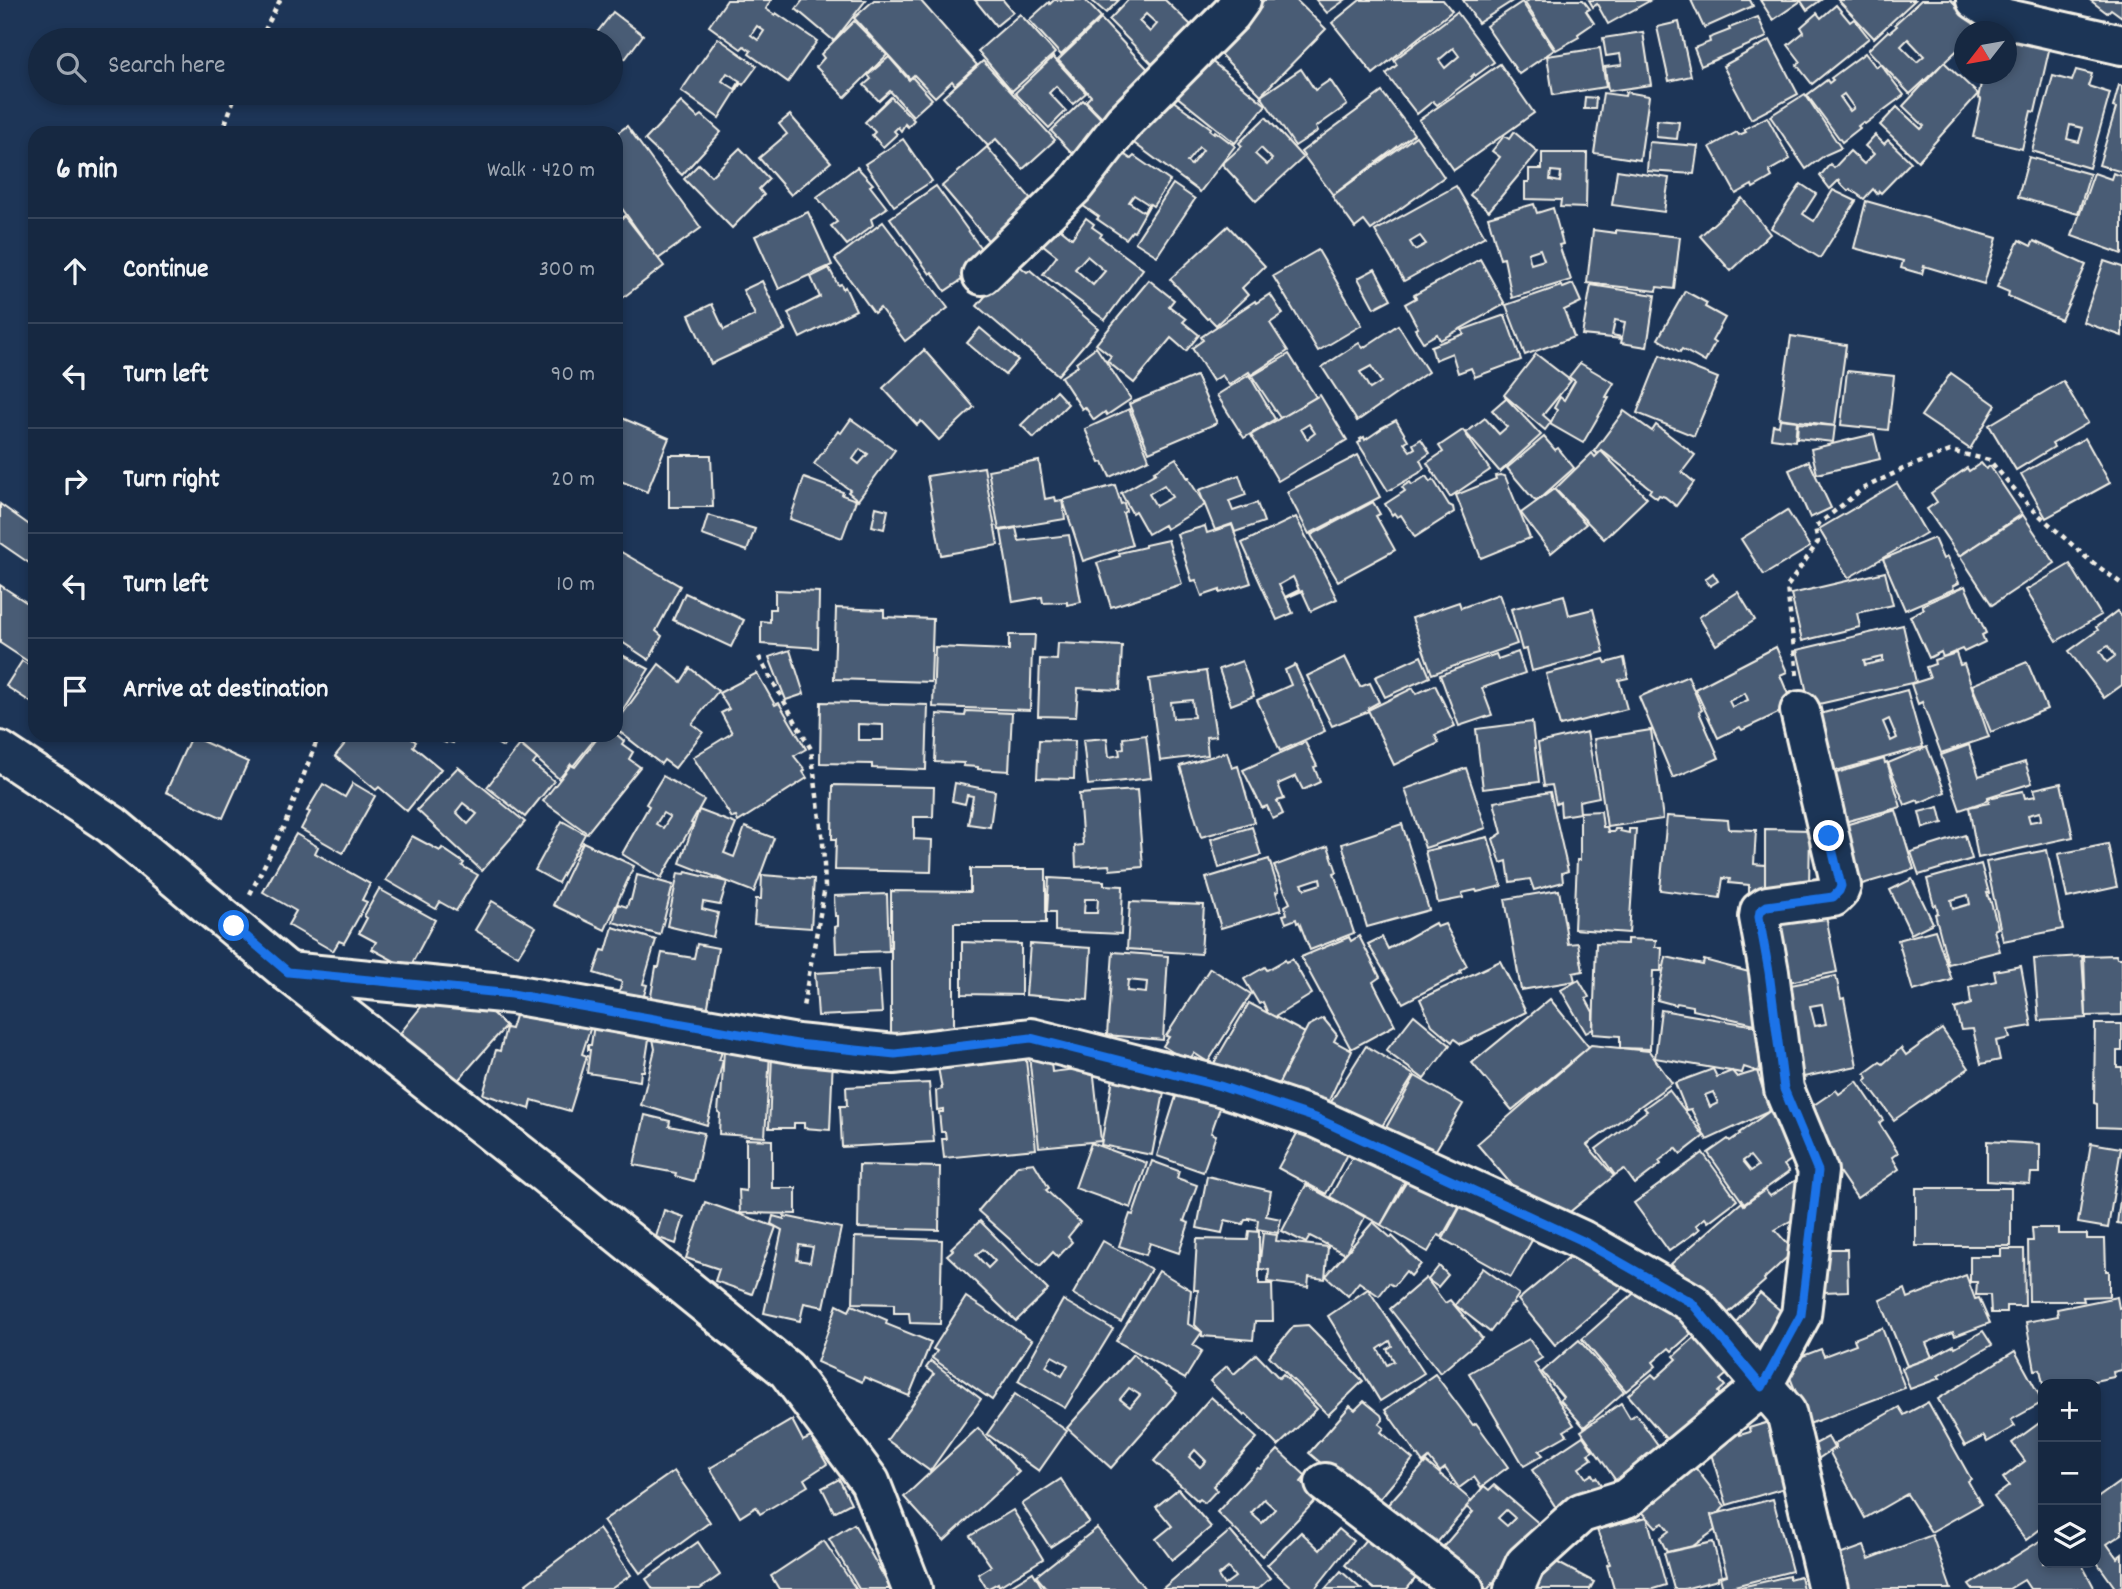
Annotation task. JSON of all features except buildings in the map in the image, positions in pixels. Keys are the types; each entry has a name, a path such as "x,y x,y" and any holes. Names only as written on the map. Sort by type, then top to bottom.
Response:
{"street":[{"path":"982,275 1074,186 1124,122 1231,14 1241,0"},
{"path":"1976,0 2003,18 2122,46"},
{"path":"1514,1589 1525,1564 1581,1513 1626,1499 1762,1387 1801,1315 1818,1171 1784,1089 1759,917 1760,911 1767,906 1833,897 1841,886 1800,711"},
{"path":"0,751 112,825 288,972 545,1174 787,1370 870,1482 912,1589"},
{"path":"288,972 512,994 797,1044 895,1054 1031,1038 1220,1086 1316,1118 1581,1240 1692,1303 1786,1412 1828,1589"},
{"path":"1325,1483 1464,1589"}],"path":[{"path":"266,28 280,0"},
{"path":"224,126 232,105"},
{"path":"1800,711 1787,587 1818,542 1815,527 1862,489 1903,469 1950,451 1989,460 2029,506 2088,559 2122,584"},
{"path":"759,657 811,749 823,842 825,887 797,1044"},
{"path":"234,926 285,824 316,742"}],"route":[{"path":"234,926 288,972 512,994 797,1044 895,1054 1031,1038 1220,1086 1316,1118 1581,1240 1692,1303 1762,1387 1801,1315 1818,1171 1784,1089 1759,917 1760,911 1767,906 1833,897 1839,891 1841,886 1829,836"}]}
